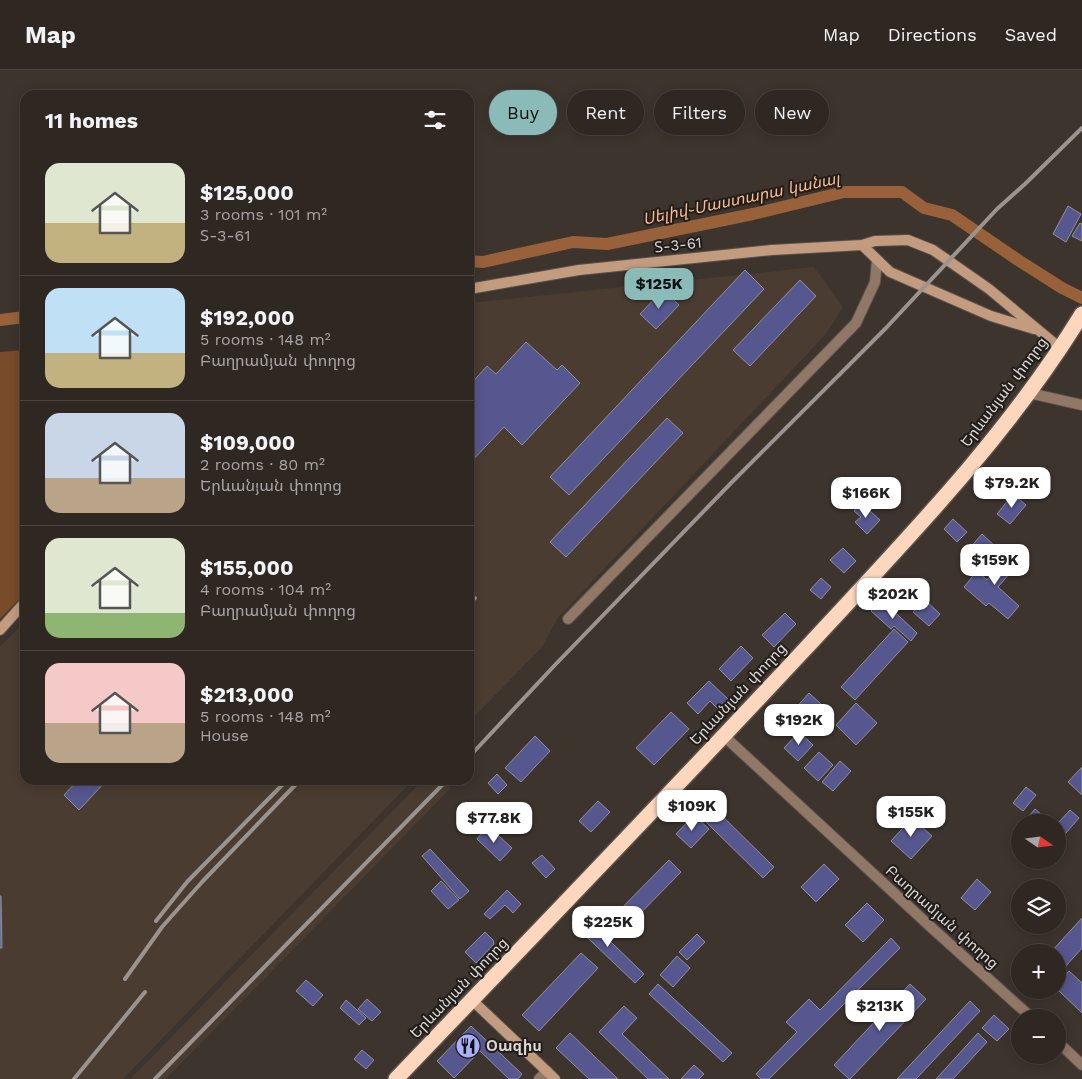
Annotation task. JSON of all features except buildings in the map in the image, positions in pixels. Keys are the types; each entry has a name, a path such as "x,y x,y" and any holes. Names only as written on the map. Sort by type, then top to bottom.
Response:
{"highway":[{"name":"Երևանյան փողոց","path":"396,1079 724,736 897,549 992,440 1029,392 1079,319"}],"street":[{"name":"Տ-3-61","path":"474,288 579,270 772,250 862,245 875,241 908,240 933,250 989,289 1060,348"},
{"name":"Տ-3-61","path":"862,245 890,272 991,316 1037,330"},
{"path":"568,619 856,323 875,282 877,260"},
{"path":"1029,392 1082,405"},
{"path":"0,630 20,608"},
{"name":"Բաղրամյան փողոց","path":"724,736 933,930 1022,1009"},
{"path":"472,1000 555,1079"},
{"path":"1066,1050 1082,1065"},
{"path":"539,1079 547,1072"}],"shaded area":[{"path":"814,267 843,307 826,334 557,619 542,647 474,717 474,302"},
{"path":"20,350 20,598 0,619 0,352"},
{"path":"20,627 20,785 408,785 123,1079 0,1079 0,647"},
{"path":"418,785 448,785 451,788 166,1079 130,1079"}],"waterway":[{"name":"Սելիվ֊Մաստարա կանալ","path":"474,261 483,262 573,242 607,244 753,214 844,192 902,192 924,208 952,215 1018,260 1062,288 1082,298"},
{"name":"Սելիվ֊Մաստարա կանալ","path":"0,320 20,318"}],"railway":[{"path":"474,752 732,482 886,328 997,209 1082,128"},
{"path":"156,921 187,882 282,785"},
{"path":"125,979 162,927 202,882 295,785"},
{"path":"155,1079 442,785"},
{"path":"74,1079 145,992"}],"place":[{"name":"Օազիս","path":"468,1046"}]}
